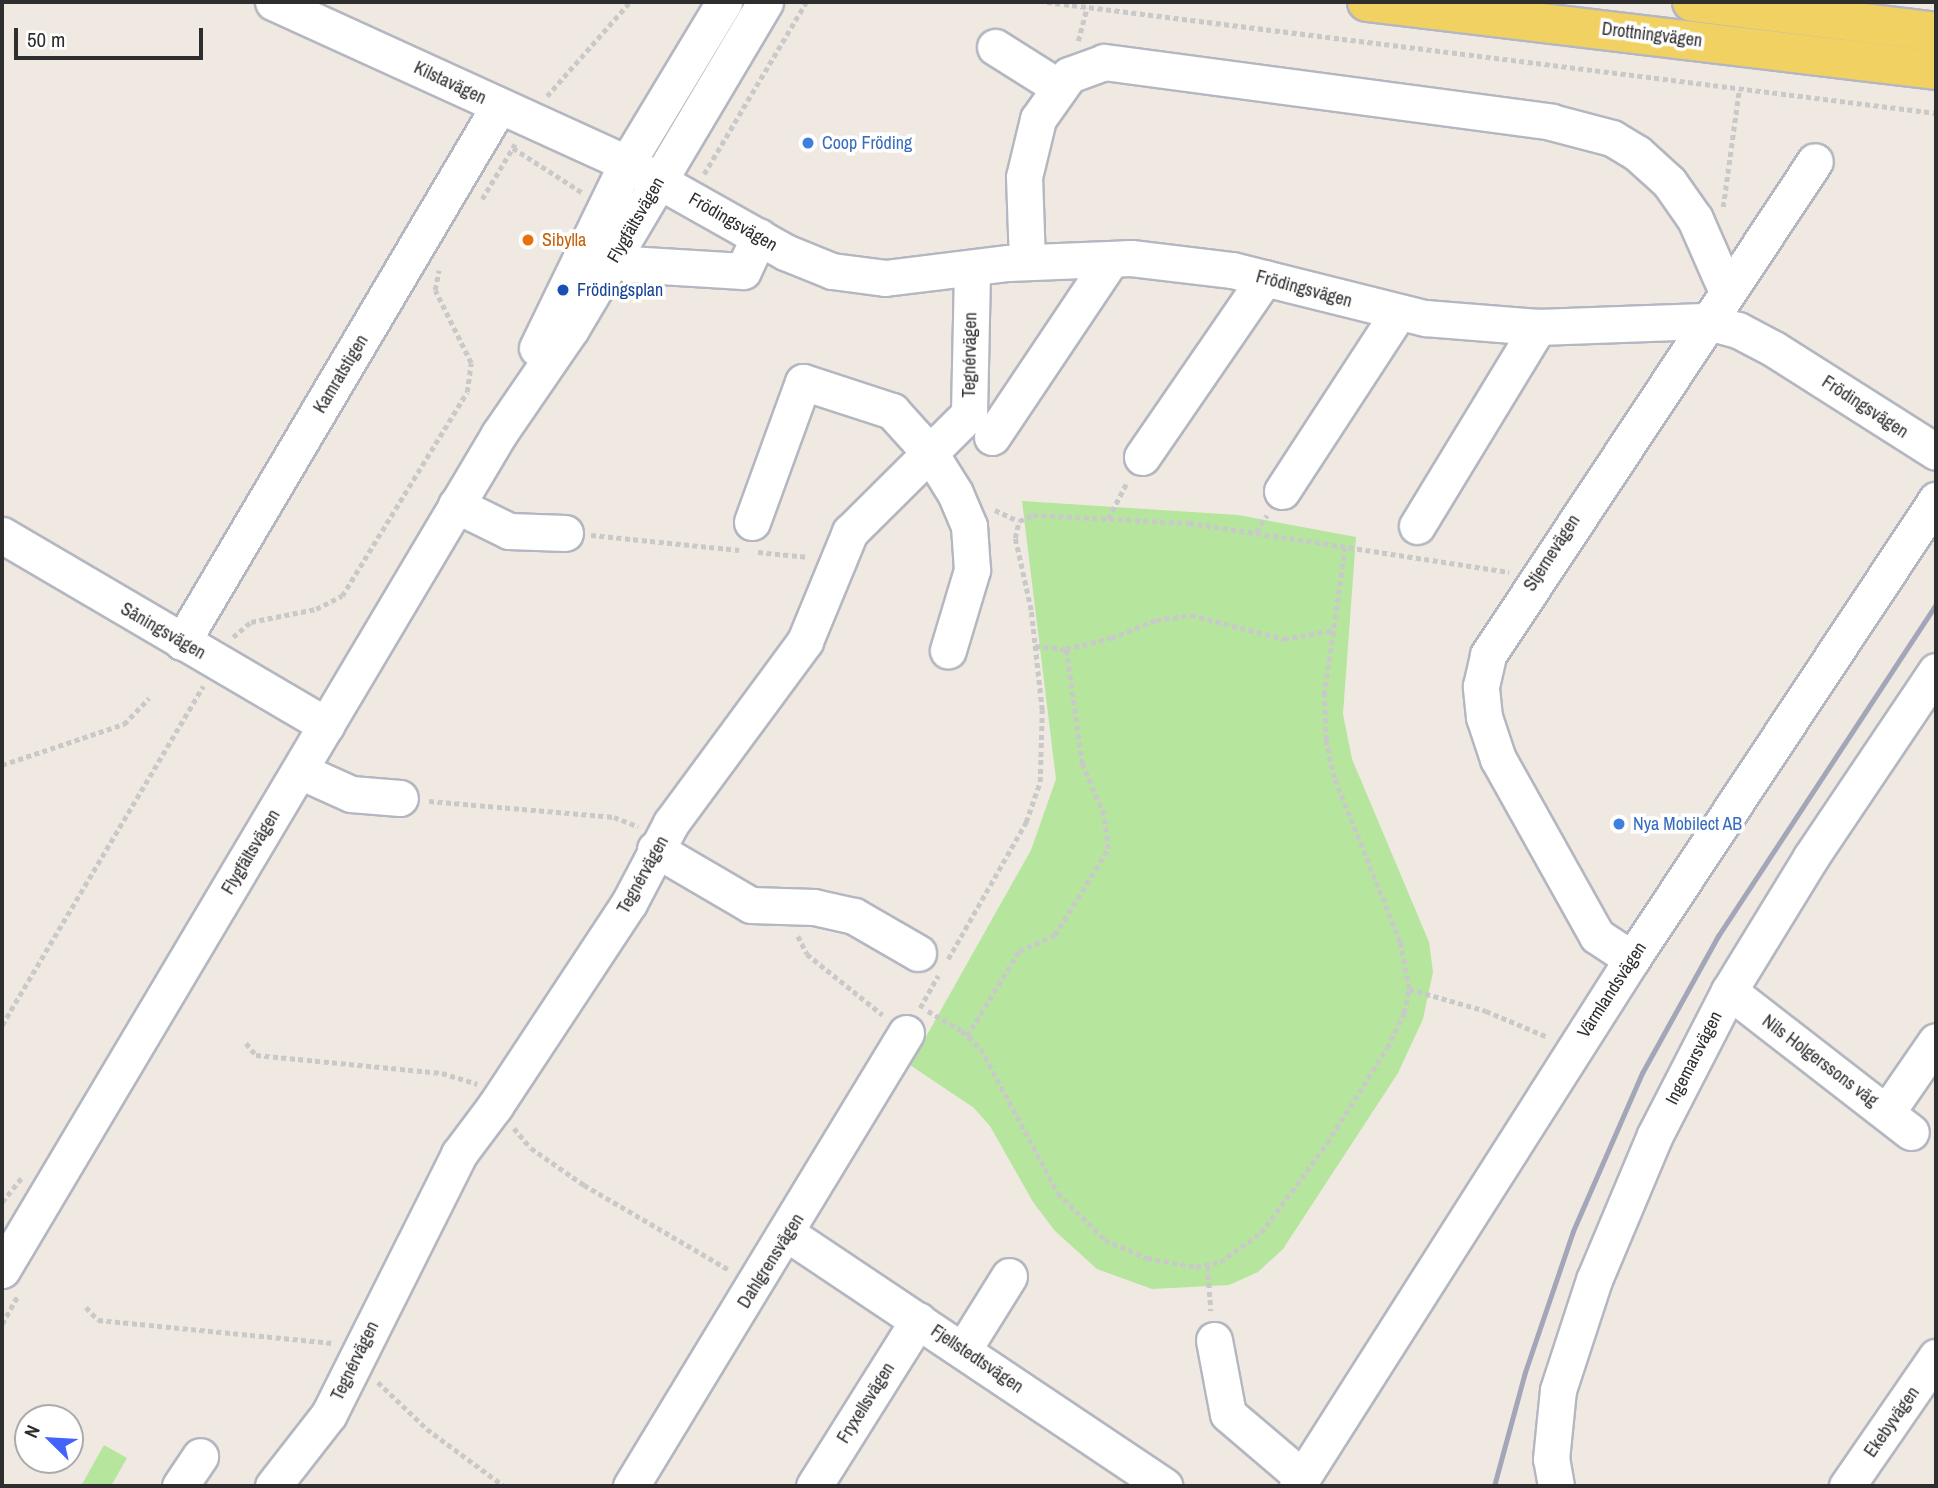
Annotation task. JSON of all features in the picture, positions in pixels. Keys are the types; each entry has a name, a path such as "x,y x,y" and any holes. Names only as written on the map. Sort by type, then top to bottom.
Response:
{"main road":[{"name":"Drottningvägen","path":"1367,2 1936,69"},
{"path":"1692,2 1936,32"}],"street":[{"name":"Kilstavägen","path":"273,2 499,106 521,134 627,163"},
{"name":"Flygfältsvägen","path":"499,434 566,283 627,163 724,2"},
{"name":"Flygfältsvägen","path":"2,1270 499,434 567,334 765,2"},
{"path":"995,47 1057,86"},
{"path":"1027,262 1023,208 1027,157 1038,119 1057,86 1081,67 1116,62 1551,122 1595,132 1637,153 1669,182 1695,219 1727,292"},
{"name":"Kamratstigen","path":"183,642 499,106"},
{"name":"Stjernevägen","path":"1632,959 1597,936 1498,759 1484,717 1481,686 1488,655 1704,321 1727,292 1815,161"},
{"name":"Frödingsvägen","path":"627,163 760,237 832,271 886,278 1027,262 1111,259 1176,262 1265,278 1398,313 1538,327 1704,321 1738,330 1774,349 1936,452"},
{"path":"628,264 743,271 760,237"},
{"path":"992,437 1111,259"},
{"name":"Tegnérvägen","path":"273,1486 329,1414 459,1154 500,1100 629,903 656,849 720,751 805,641 850,532 969,414 972,268"},
{"path":"1142,457 1265,278"},
{"path":"1282,491 1398,313"},
{"path":"1417,526 1538,327"},
{"path":"749,542 803,382 892,411 930,453 956,493 972,546 972,570 948,650"},
{"name":"Värmlandsvägen","path":"1300,1481 1632,959 1936,500"},
{"path":"457,505 509,531 565,533"},
{"name":"Såningsvägen","path":"2,535 326,725"},
{"name":"Ingemarsvägen","path":"1556,1486 1551,1459 1556,1401 1594,1280 1655,1135 1729,991 1805,866 1936,671"},
{"path":"300,771 351,794 400,798"},
{"path":"656,849 751,905 814,907 854,916 934,963"},
{"name":"Nils Holgerssons väg","path":"1729,991 1899,1122 1936,1041"},
{"name":"Dahlgrensvägen","path":"631,1486 788,1234 914,1020"},
{"name":"Fjellstedtsvägen","path":"788,1234 1166,1486"},
{"path":"963,1350 1009,1276"},
{"name":"Fryxellsvägen","path":"814,1486 918,1320"},
{"path":"1213,1340 1228,1414 1300,1481"},
{"name":"Ekebyvägen","path":"1847,1486 1936,1357"},
{"path":"180,1486 200,1456"}],"path":[{"path":"477,207 521,134 573,63 629,2"},
{"path":"798,18 806,2"},
{"path":"1047,2 1936,113"},
{"path":"1722,213 1739,90"},
{"path":"521,134 586,194"},
{"path":"2,1025 231,639 251,622 316,609 342,596 467,391 471,377 467,350 435,290 442,265"},
{"path":"1108,519 1142,457"},
{"path":"914,1020 934,963 1014,845 1038,790 1042,710 1035,646 1015,528 1033,514 1223,527 1538,576"},
{"path":"565,533 749,542 838,560"},
{"path":"797,934 807,954 914,1020 967,1036 991,1063 1047,1176 1083,1223 1105,1240 1147,1258 1208,1266 1239,1253 1274,1218 1387,1048 1404,1013 1409,989 1400,942 1329,760 1324,695 1345,548"},
{"path":"1035,646 1066,649 1111,638 1156,620 1191,615 1284,639 1333,630"},
{"path":"967,1036 1019,951 1055,935 1108,849 1104,816 1082,764 1066,649"},
{"path":"2,765 124,724 149,698"},
{"path":"400,798 614,817 638,826 656,849"},
{"path":"1409,989 1486,1011 1553,1039"},
{"path":"246,1043 256,1055 442,1073 500,1100 531,1148 583,1185 756,1286"},
{"path":"1208,1266 1213,1340"},
{"path":"86,1307 98,1320 358,1355 367,1370 427,1429 504,1486"}],"green space":[{"path":"1022,501 1238,515 1356,537 1343,714 1352,759 1429,942 1433,972 1423,1019 1398,1073 1283,1249 1258,1272 1229,1285 1152,1289 1097,1269 1055,1231 1033,1202 990,1126 974,1108 910,1065 1031,850 1056,779"},
{"path":"104,1445 127,1458 111,1486 81,1486"}],"railway":[{"path":"1494,1486 1525,1372 1573,1231 1642,1073 1718,936 1936,604"}],"place":[{"name":"Coop Fröding","path":"808,143"},
{"name":"Sibylla","path":"528,240"},
{"name":"Frödingsplan","path":"563,290"},
{"name":"Nya Mobilect AB","path":"1619,824"}]}
